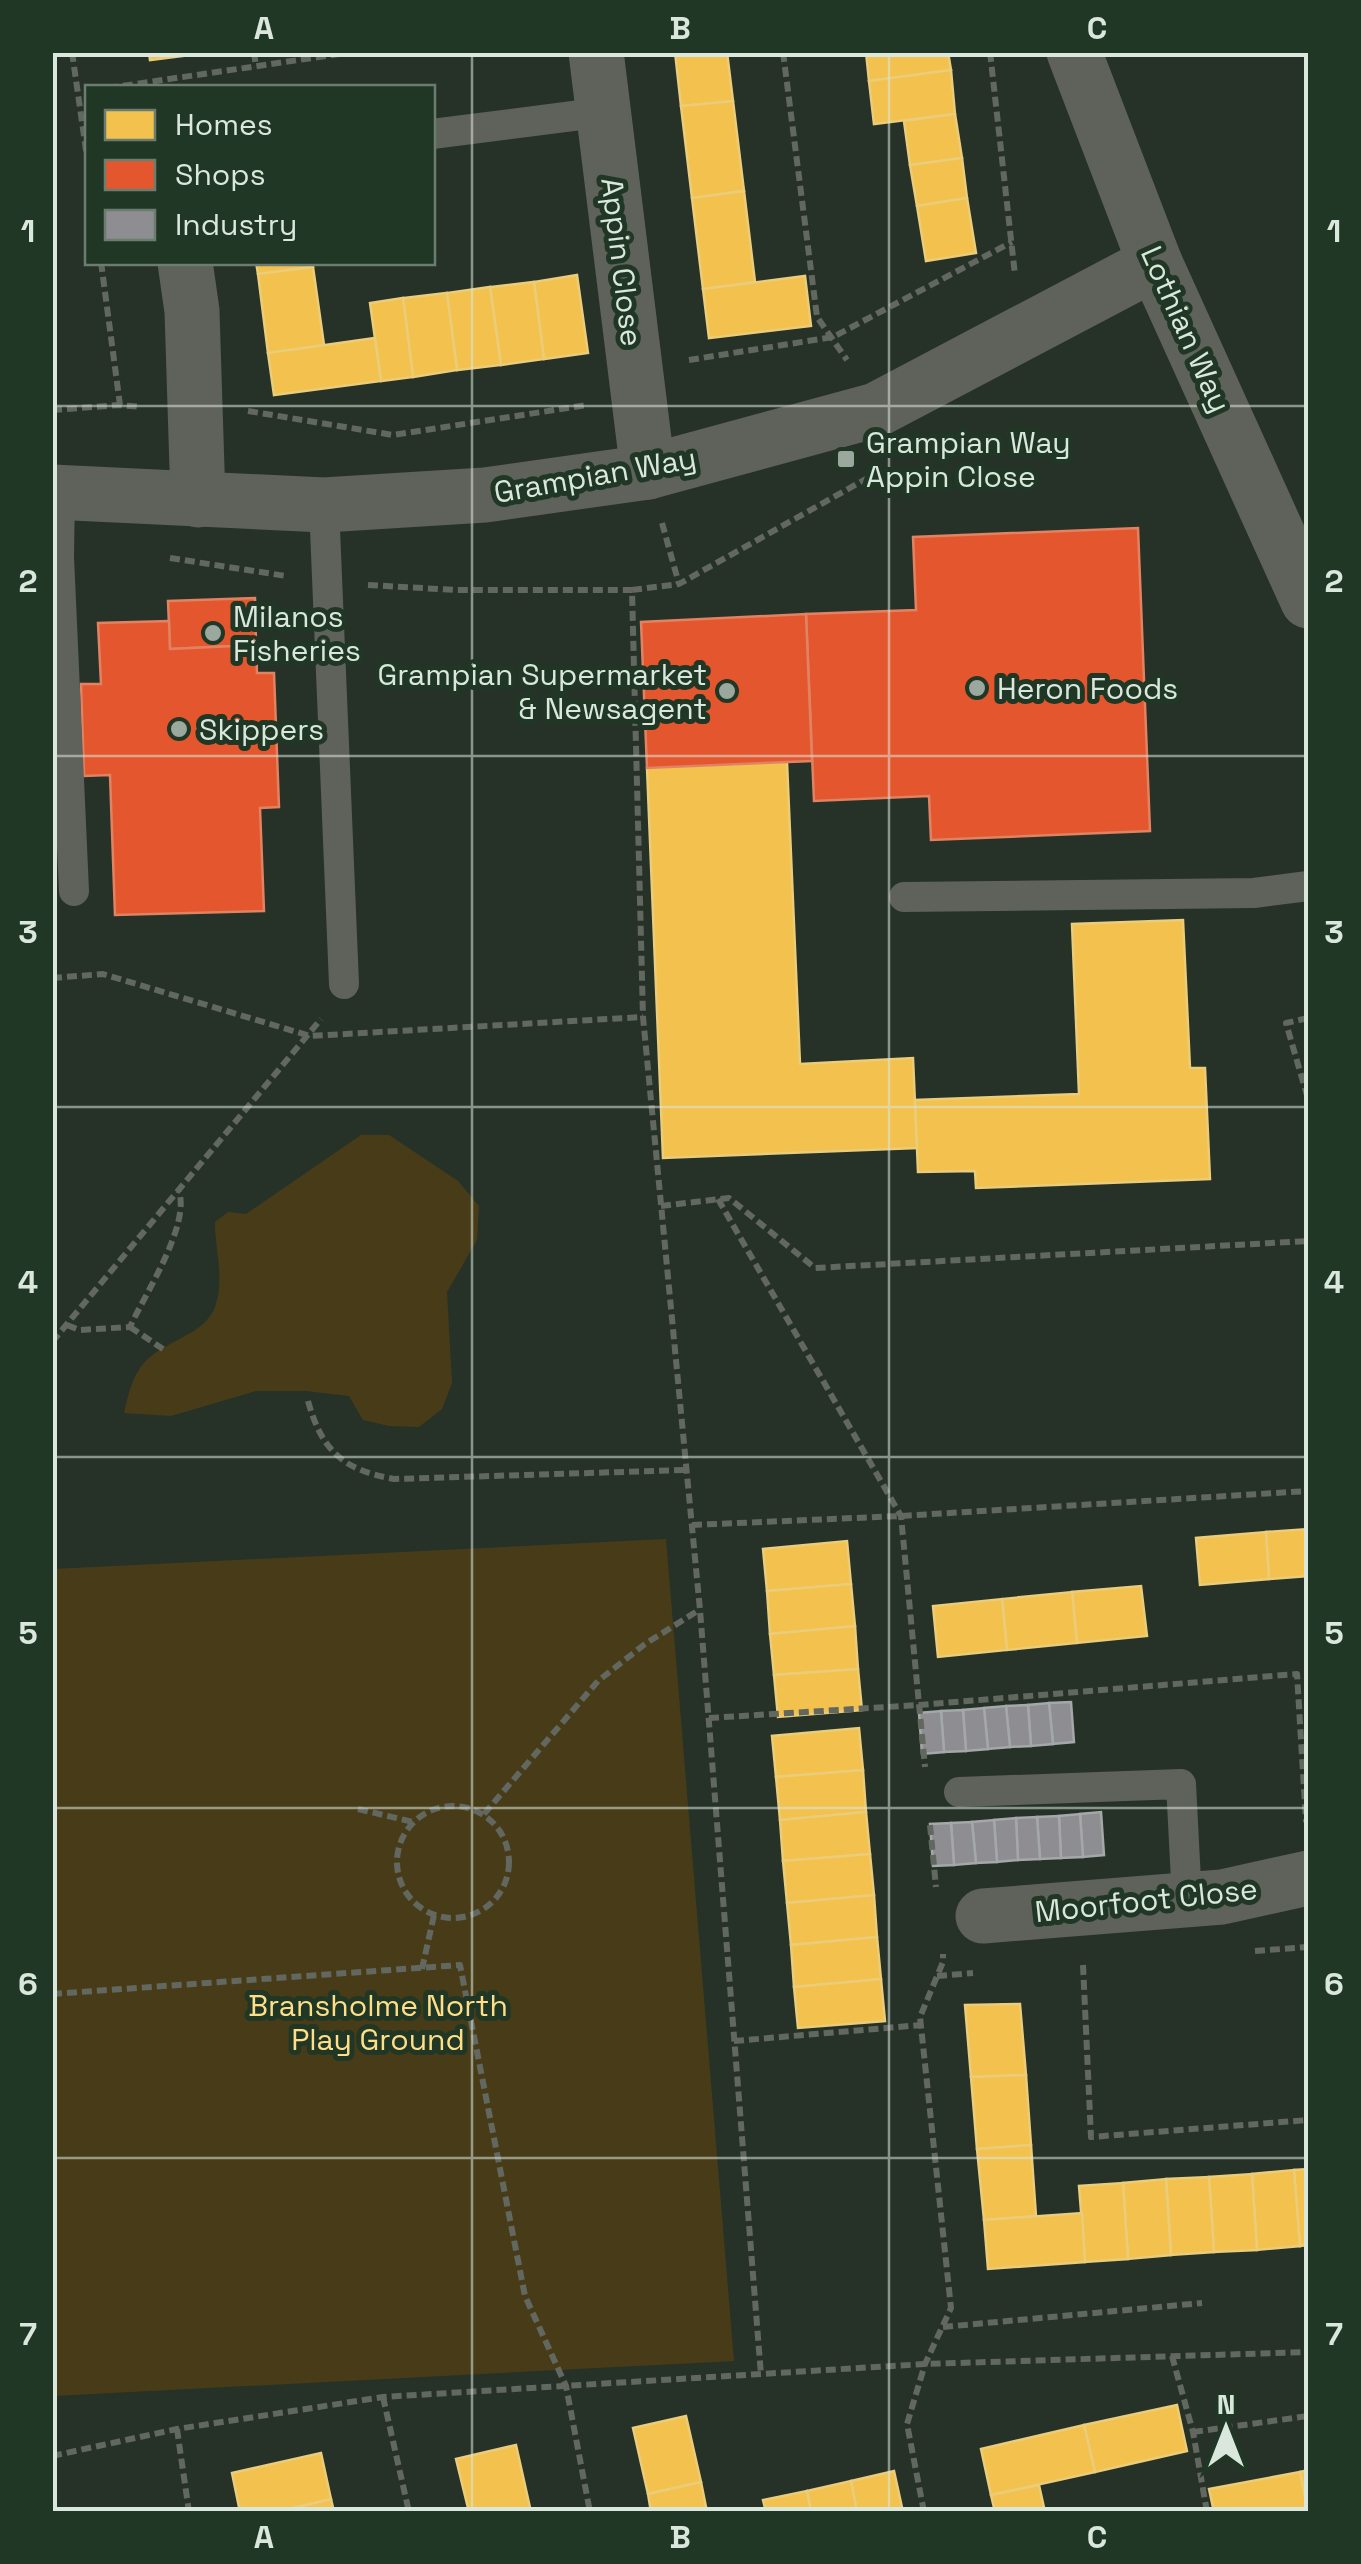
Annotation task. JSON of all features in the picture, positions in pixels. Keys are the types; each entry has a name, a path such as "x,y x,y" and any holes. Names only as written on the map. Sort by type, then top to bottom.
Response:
{"street":[{"name":"Appin Close","path":"596,52 648,472"},
{"name":"Lothian Way","path":"1074,52 1155,263 1308,601"},
{"name":"Grampian Way","path":"56,491 324,505 486,494 648,472 876,410 1155,263"},
{"path":"185,265 192,311 198,500"},
{"name":"Moorfoot Close","path":"954,1921 1222,1897 1308,1878"}],"lane":[{"path":"435,134 604,112"},
{"path":"56,491 74,891"},
{"path":"324,505 344,984"},
{"path":"904,897 1254,893 1308,886"},
{"path":"959,1792 1182,1784 1188,1900"}],"path":[{"path":"72,52 85,142"},
{"path":"254,52 256,67"},
{"path":"159,84 353,52"},
{"path":"151,555 328,582 456,590 632,590 679,584 892,464 876,410 817,316 783,52"},
{"path":"990,52 1016,284 1034,327"},
{"path":"78,92 85,91"},
{"path":"52,410 120,405 236,409 393,435 833,337 1012,242"},
{"path":"101,265 120,405"},
{"path":"632,590 643,1016 700,1610 761,2375"},
{"path":"52,1342 310,1036 344,984"},
{"path":"1308,1018 1286,1023 1308,1100"},
{"path":"130,1327 180,1226 183,1204 179,1191"},
{"path":"661,1206 730,1198 815,1268 1308,1241"},
{"path":"718,1199 901,1516 926,1772"},
{"path":"67,1324 79,1330 130,1327 164,1348"},
{"path":"308,1401 316,1430 326,1446 366,1474 394,1478 686,1470"},
{"path":"692,1525 1308,1491"},
{"path":"484,1814 598,1682 645,1644 700,1610"},
{"path":"709,1718 919,1706 1297,1674 1307,1839"},
{"path":"447,1805 484,1814 506,1843 510,1860 507,1878 498,1894 486,1908 470,1916 434,1915 418,1906 405,1892 398,1874 396,1856 402,1837 429,1810 447,1805"},
{"path":"924,2512 908,2424 926,2364 951,2308 920,2017 944,1962 954,1921 929,1808"},
{"path":"358,1809 414,1822"},
{"path":"422,1969 434,1915"},
{"path":"1083,1964 1091,2137 1308,2120"},
{"path":"52,1994 460,1966 525,2296 566,2386 590,2512"},
{"path":"734,2041 920,2024"},
{"path":"942,2327 1202,2303"},
{"path":"52,2456 177,2429 384,2397 926,2364 1308,2352"},
{"path":"1172,2356 1194,2432 1207,2512"},
{"path":"384,2397 409,2512"},
{"path":"1194,2432 1308,2416"},
{"path":"177,2429 189,2512"}],"green space":[{"path":"361,1135 389,1135 458,1181 479,1206 477,1240 447,1292 452,1383 442,1409 419,1427 389,1426 363,1420 349,1396 256,1391 171,1416 124,1413 133,1380 144,1363 202,1324 215,1307 219,1275 215,1222 228,1212 246,1214"},
{"name":"Bransholme North Play Ground","path":"666,1539 734,2361 53,2396 53,1569"}],"building: Homes":[{"path":"149,52 207,52 207,53 150,60"},
{"path":"675,52 727,52 733,101 681,106"},
{"path":"866,52 948,52 951,70 869,81"},
{"path":"951,70 955,114 874,124 869,81"},
{"path":"733,101 744,191 692,198 681,106"},
{"path":"955,114 962,158 910,165 904,121"},
{"path":"962,158 967,198 917,206 910,165"},
{"path":"744,191 755,282 703,289 692,198"},
{"path":"967,198 976,253 926,261 917,206"},
{"path":"256,265 313,267 258,274"},
{"path":"313,267 324,345 268,353 258,274"},
{"path":"577,275 588,353 544,359 534,282"},
{"path":"805,276 811,326 709,338 703,289"},
{"path":"534,282 544,359 501,365 490,287"},
{"path":"490,287 501,365 457,370 447,293"},
{"path":"447,293 457,370 413,377 403,298"},
{"path":"403,298 413,377 381,381 370,303"},
{"path":"375,338 381,381 274,395 268,353"},
{"path":"787,762 800,1064 913,1058 917,1148 663,1158 647,768"},
{"path":"1183,920 1190,1068 1205,1068 1210,1179 976,1188 975,1171 918,1172 915,1100 1079,1094 1072,924"},
{"path":"1308,1529 1308,1576 1269,1579 1266,1532"},
{"path":"1266,1532 1269,1579 1200,1585 1196,1538"},
{"path":"847,1541 851,1584 767,1591 763,1549"},
{"path":"851,1584 855,1626 770,1634 767,1591"},
{"path":"1141,1586 1147,1636 1077,1643 1072,1592"},
{"path":"1072,1592 1077,1643 1007,1650 1002,1599"},
{"path":"1002,1599 1007,1650 938,1657 933,1606"},
{"path":"855,1626 858,1669 774,1675 770,1634"},
{"path":"858,1669 862,1710 778,1717 774,1675"},
{"path":"859,1728 863,1770 776,1777 772,1736"},
{"path":"863,1770 866,1812 780,1820 776,1777"},
{"path":"866,1812 870,1854 783,1861 780,1820"},
{"path":"870,1854 874,1895 787,1903 783,1861"},
{"path":"874,1895 877,1937 791,1945 787,1903"},
{"path":"877,1937 881,1979 794,1987 791,1945"},
{"path":"881,1979 885,2021 798,2028 794,1987"},
{"path":"1020,2004 1026,2075 971,2077 965,2005"},
{"path":"1026,2075 1031,2145 977,2149 971,2077"},
{"path":"1031,2145 1036,2216 984,2220 977,2149"},
{"path":"1308,2169 1308,2245 1300,2246 1294,2170"},
{"path":"1294,2170 1300,2246 1257,2250 1252,2174"},
{"path":"1252,2174 1257,2250 1214,2252 1209,2177"},
{"path":"1209,2177 1214,2252 1171,2255 1166,2179"},
{"path":"1166,2179 1171,2255 1128,2259 1123,2183"},
{"path":"1123,2183 1128,2259 1085,2262 1079,2186"},
{"path":"1082,2213 1085,2262 988,2269 984,2220"},
{"path":"1177,2405 1187,2451 1095,2472 1084,2425"},
{"path":"686,2416 701,2482 648,2494 633,2428"},
{"path":"1084,2425 1095,2472 991,2495 981,2449"},
{"path":"516,2445 531,2512 469,2512 456,2459"},
{"path":"321,2453 331,2499 276,2512 240,2512 232,2473"},
{"path":"1308,2470 1308,2512 1300,2472"},
{"path":"894,2471 903,2512 857,2512 851,2481"},
{"path":"1300,2472 1308,2512 1214,2512 1209,2489"},
{"path":"851,2481 857,2512 811,2512 807,2491"},
{"path":"701,2482 707,2512 651,2512 648,2494"},
{"path":"1039,2485 1045,2512 995,2512 991,2495"},
{"path":"807,2491 811,2512 766,2512 763,2500"},
{"path":"331,2499 334,2512 281,2512 281,2511"}],"building: Shops":[{"name":"Heron Foods","path":"1138,528 1150,831 931,840 929,796 814,801 806,614 916,610 913,537"},
{"name":"Milanos Fisheries","path":"255,598 256,645 170,649 168,601"},
{"name":"Grampian Supermarket & Newsagent","path":"806,614 812,761 647,768 641,622"},
{"name":"Skippers","path":"169,621 170,649 256,645 257,673 274,673 279,807 260,808 264,911 115,915 110,775 84,776 81,684 101,684 98,623"}],"building: Industry":[{"path":"1071,1702 1074,1742 1053,1744 1049,1703"},
{"path":"1049,1703 1053,1744 1031,1746 1028,1705"},
{"path":"1028,1705 1031,1746 1010,1747 1006,1706"},
{"path":"1006,1706 1010,1747 988,1749 984,1708"},
{"path":"984,1708 988,1749 966,1751 963,1710"},
{"path":"963,1710 966,1751 944,1752 941,1711"},
{"path":"941,1711 944,1752 922,1754 919,1713"},
{"path":"1101,1812 1104,1855 1083,1857 1080,1814"},
{"path":"1080,1814 1083,1857 1061,1858 1059,1816"},
{"path":"1059,1816 1061,1858 1040,1859 1037,1817"},
{"path":"1037,1817 1040,1859 1018,1860 1016,1818"},
{"path":"1016,1818 1018,1860 997,1862 994,1820"},
{"path":"994,1820 997,1862 976,1863 972,1822"},
{"path":"972,1822 976,1863 954,1865 951,1823"},
{"path":"951,1823 954,1865 933,1866 930,1824"}],"place":[{"name":"Grampian Way Appin Close","path":"846,459"},
{"name":"Milanos Fisheries","path":"213,633"},
{"name":"Heron Foods","path":"977,688"},
{"name":"Grampian Supermarket & Newsagent","path":"727,691"},
{"name":"Skippers","path":"179,729"}]}
